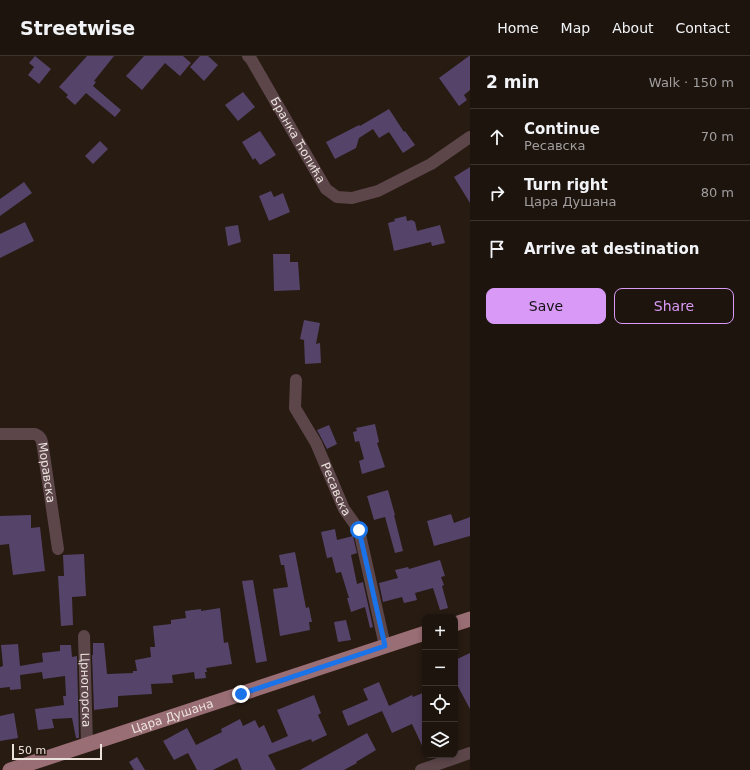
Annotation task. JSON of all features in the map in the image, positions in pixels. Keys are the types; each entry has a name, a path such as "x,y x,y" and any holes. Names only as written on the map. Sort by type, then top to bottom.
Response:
{"main road":[{"path":"458,623 470,619"},
{"name":"Цара Душана","path":"10,770 422,634"}],"street":[{"name":"Бранка Ћопића","path":"248,56 326,189 337,197 352,198 378,192 431,164 470,137"},
{"name":"Ресавска","path":"296,380 295,408 316,443 344,509 359,530 385,646"},
{"name":"Моравска","path":"0,434 35,434 41,438 58,549"},
{"name":"Црногорска","path":"84,636 87,744"},
{"path":"421,770 470,753"}],"building":[{"path":"35,56 51,69 39,84 28,75 34,67 29,63"},
{"path":"87,56 114,56 94,81 96,82 93,86 121,110 115,117 86,93 75,105 66,97 68,95 59,87"},
{"path":"144,56 183,56 191,63 180,76 165,63 142,90 126,76"},
{"path":"200,56 208,56 218,65 204,81 190,67"},
{"path":"469,56 470,90 464,95 467,100 459,106 439,78"},
{"path":"243,92 255,107 238,121 225,105"},
{"path":"389,109 404,132 405,131 415,145 403,153 389,132 379,138 373,129 359,138 356,148 335,159 326,142 359,125 360,126"},
{"path":"260,131 276,155 260,165 255,158 253,160 242,142"},
{"path":"100,141 108,149 93,164 85,156"},
{"path":"470,167 470,203 454,177"},
{"path":"24,182 32,193 0,216 0,199"},
{"path":"271,191 274,197 283,193 290,212 269,221 259,196"},
{"path":"406,216 407,221 412,220 415,222 417,231 440,225 445,243 432,246 431,242 394,251 388,223 395,221 394,219"},
{"path":"25,222 34,241 0,258 0,234"},
{"path":"238,225 241,242 228,246 225,227"},
{"path":"273,254 290,254 290,262 298,262 300,290 274,291"},
{"path":"304,320 320,323 316,344 320,343 321,363 305,364 304,340 300,339"},
{"path":"375,424 379,442 377,443 385,467 362,474 359,461 364,459 359,441 355,442 353,432 357,431 356,428"},
{"path":"329,425 337,444 327,449 317,430"},
{"path":"388,490 403,551 395,553 385,517 374,520 367,496"},
{"path":"451,514 454,523 470,517 470,536 434,546 427,521"},
{"path":"31,515 31,528 40,527 45,571 13,575 9,544 0,545 0,516"},
{"path":"335,529 337,540 353,536 357,553 351,555 357,584 363,582 373,627 370,628 365,607 351,612 347,598 349,598 341,572 336,573 332,557 327,558 321,532"},
{"path":"295,552 306,608 309,607 312,622 309,622 310,630 280,636 273,589 288,587 284,565 281,565 279,555"},
{"path":"84,554 86,596 72,597 73,625 61,626 58,576 64,576 63,555"},
{"path":"440,560 445,576 441,577 444,585 442,586 448,608 440,610 433,588 415,593 417,600 404,603 402,597 383,602 379,583 398,578 395,570 408,567 409,569"},
{"path":"253,580 267,661 256,663 242,581"},
{"path":"220,608 224,643 228,642 232,664 206,668 206,678 195,679 194,672 172,675 173,683 151,684 152,694 118,696 118,707 94,710 93,643 104,643 107,674 133,673 133,671 137,671 135,660 151,657 150,647 155,647 153,626 171,624 171,620 186,618 185,611 201,609 201,611"},
{"path":"346,620 351,640 338,642 334,622"},
{"path":"18,644 20,666 43,662 42,653 60,651 60,645 71,645 72,657 77,656 79,738 76,738 72,718 52,719 54,728 38,730 35,709 64,705 63,696 66,696 65,676 43,679 42,672 20,675 21,689 10,690 10,687 0,688 0,667 3,666 1,645"},
{"path":"470,653 470,709 458,687 458,659"},
{"path":"379,682 389,706 412,695 413,697 422,693 422,746 412,724 392,733 382,711 348,726 342,711 368,700 363,689"},
{"path":"314,695 321,713 318,715 327,735 312,742 311,739 268,755 276,770 242,770 237,758 213,770 197,770 188,753 174,760 163,741 187,728 196,745 222,732 221,729 240,719 243,726 255,720 259,728 264,725 272,743 288,736 277,710"},
{"path":"14,713 18,738 0,741 0,716"},
{"path":"367,733 376,750 356,762 357,763 344,770 300,770"},
{"path":"137,757 145,770 134,770 129,762"}],"route":[{"path":"241,694 385,646 359,530"}]}
